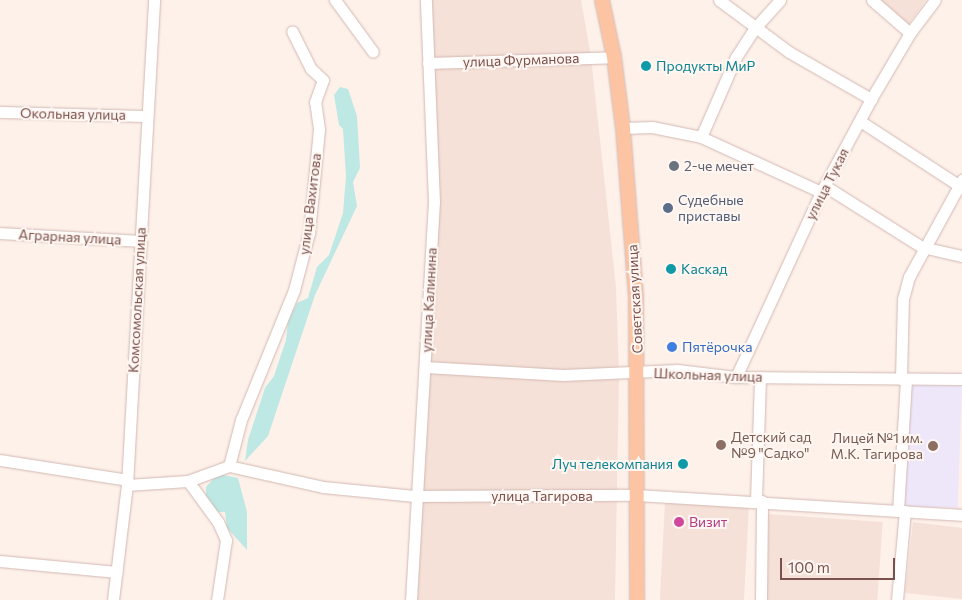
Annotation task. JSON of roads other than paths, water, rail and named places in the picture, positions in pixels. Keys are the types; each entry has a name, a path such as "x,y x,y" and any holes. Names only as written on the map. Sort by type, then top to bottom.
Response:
{"main road":[{"name":"Советская улица","path":"602,0 614,57 623,128 636,296 638,373 637,600"}],"street":[{"name":"Комсомольская улица","path":"113,600 127,482 154,0"},
{"path":"335,0 373,52"},
{"name":"улица Калинина","path":"411,600 415,496 425,367 434,202 426,0"},
{"path":"719,0 754,28 789,52 871,99"},
{"path":"701,137 736,57 754,28 780,0"},
{"path":"872,0 910,33"},
{"name":"улица Тукая","path":"736,377 823,189 871,99 910,33 935,0"},
{"name":"улица Вахитова","path":"228,466 241,420 294,290 309,233 319,129 315,102 323,80 311,69 292,31"},
{"name":"улица Фурманова","path":"428,63 614,57"},
{"name":"Окольная улица","path":"0,112 146,116"},
{"path":"860,121 960,183 922,247 903,299 902,511 897,600"},
{"path":"623,128 652,127 701,137 823,189 922,247 962,256"},
{"name":"Аграрная улица","path":"0,233 141,241"},
{"name":"Школьная улица","path":"425,367 563,375 677,370 736,377 962,380"},
{"path":"760,377 759,500 762,600"},
{"path":"0,460 127,482 188,481 228,466"},
{"name":"улица Тагирова","path":"228,466 323,487 415,496 638,495 759,500 962,515"},
{"path":"188,481 218,522 226,540 217,600"},
{"path":"0,561 116,572"}],"water":[{"path":"340,87 348,89 357,116 360,168 353,182 357,206 315,295 268,436 245,461 248,440 265,388 274,376 286,340 288,321 297,303 308,298 317,267 329,255 343,213 346,176 343,129 339,125 334,95"},
{"path":"218,474 238,478 247,512 247,550 227,528 225,512 218,512 206,497 206,487"}],"place":[{"name":"Продукты МиР","path":"646,66"},
{"name":"2-че мечет","path":"674,166"},
{"name":"Судебные приставы","path":"668,208"},
{"name":"Каскад","path":"671,269"},
{"name":"Пятёрочка","path":"672,347"},
{"name":"Детский сад №9 \"Садко\"","path":"721,445"},
{"name":"Лицей №1 им. М.К. Тагирова","path":"933,446"},
{"name":"Луч телекомпания","path":"683,464"},
{"name":"Визит","path":"679,522"}]}
